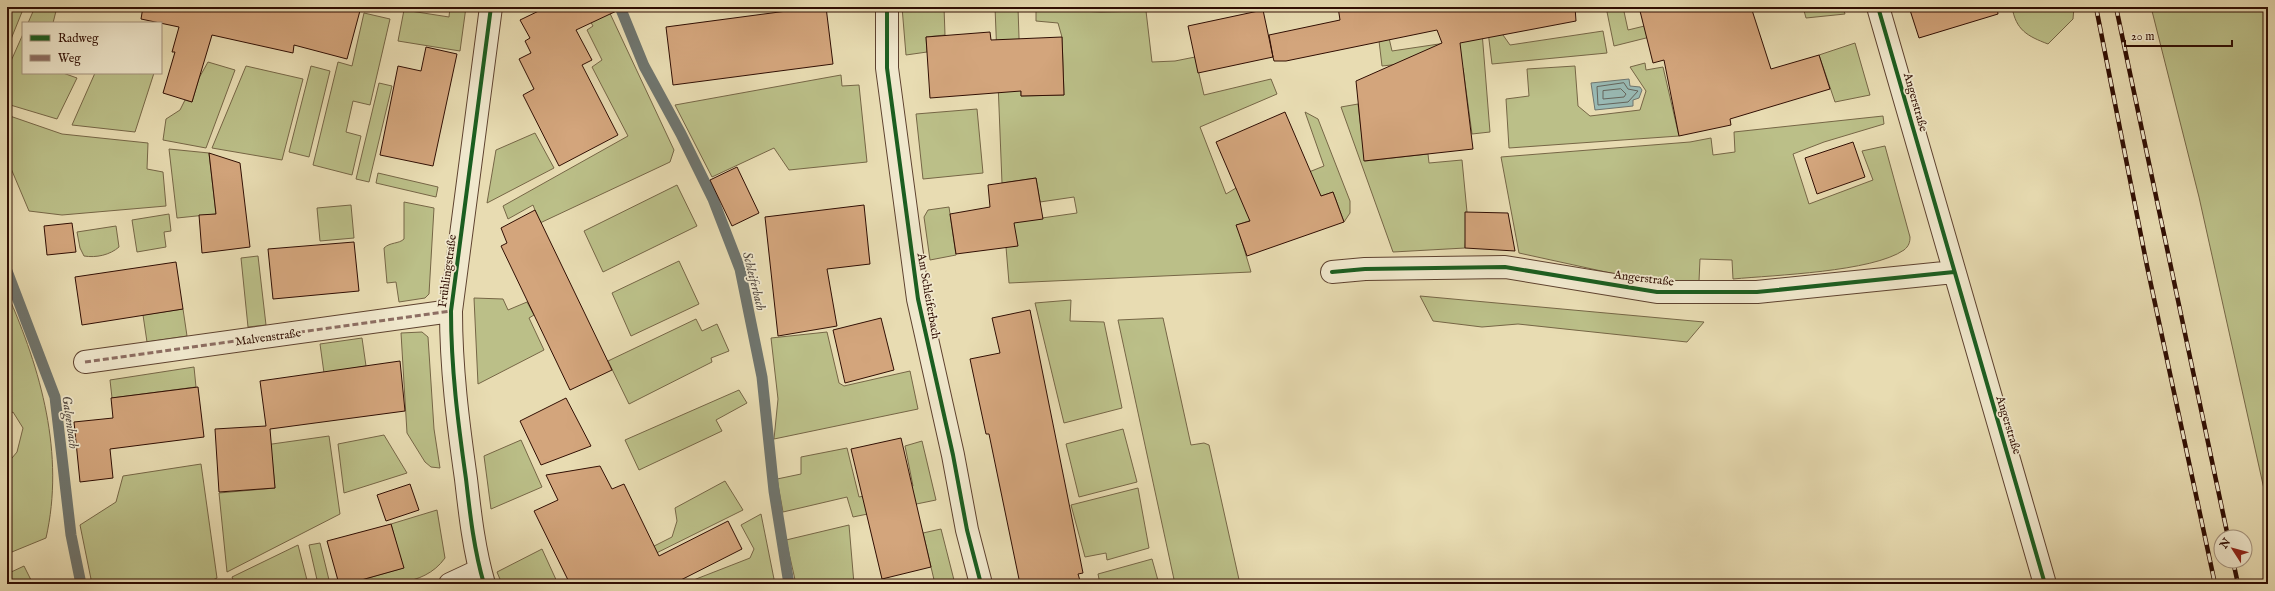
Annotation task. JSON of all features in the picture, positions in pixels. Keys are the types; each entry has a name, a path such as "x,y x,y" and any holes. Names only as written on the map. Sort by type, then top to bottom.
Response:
{"street":[{"name":"Frühlingstraße","path":"450,584 482,577 459,435 451,355 451,311 491,7"},
{"name":"Am Schleiferbach","path":"887,7 887,68 918,299 951,448 967,530 980,584"},
{"name":"Angerstraße","path":"1878,7 2045,584"},
{"name":"Angerstraße","path":"1332,272 1365,269 1505,268 1657,292 1758,292 1954,272"},
{"name":"Malvenstraße","path":"85,362 451,311"}],"green space":[{"path":"7,7 24,7 7,49"},
{"path":"35,7 57,7 53,22 28,22"},
{"path":"450,7 466,7 460,51 398,41 404,10 449,17"},
{"path":"582,7 607,7 674,150 670,162 540,223 533,205 508,219 503,206 628,136 592,67 602,60 587,30 593,26"},
{"path":"902,7 944,7 945,35 926,37 927,52 906,55"},
{"path":"995,7 1018,8 1021,96 1064,95 1062,37 1058,23 1036,21 1036,9 1101,12 1146,11 1152,62 1175,61 1195,57 1204,95 1271,79 1277,94 1200,127 1226,194 1236,188 1244,198 1324,166 1305,112 1318,119 1350,201 1350,213 1344,222 1333,192 1237,225 1251,272 1009,283 1006,247 1014,222 1077,213 1074,197 1040,202 1036,178 1002,183"},
{"path":"1480,7 1490,132 1472,134 1463,68 1430,72 1428,61 1382,66 1379,41 1389,38 1392,51 1459,41"},
{"path":"1485,7 1498,7 1503,35 1510,45 1603,31 1607,53 1492,64"},
{"path":"1606,7 1623,7 1628,30 1694,14 1718,20 1614,46"},
{"path":"1803,7 1843,7 1845,14 1806,18"},
{"path":"2012,7 2074,7 2073,19 2048,44 2028,35 2020,27 2016,21"},
{"path":"2151,7 2268,7 2268,507 2199,197"},
{"path":"364,13 390,19 370,105 353,101 346,132 361,136 352,175 313,165 338,62 352,66"},
{"path":"22,36 22,74 66,74 77,78 57,119 7,104 7,70"},
{"path":"1855,43 1870,95 1835,102 1819,55"},
{"path":"208,62 235,70 206,148 163,140 166,119 180,110 185,100 192,102 199,78"},
{"path":"1645,63 1646,70 1663,67 1679,136 1509,148 1506,99 1529,96 1527,69 1575,66 1578,106 1590,116 1640,110 1646,91 1630,67"},
{"path":"246,66 303,79 282,160 212,148"},
{"path":"311,66 330,71 309,157 289,152"},
{"path":"95,74 154,74 135,132 72,125"},
{"path":"841,75 842,86 859,85 867,162 789,170 774,148 712,177 675,105"},
{"path":"379,83 392,86 369,182 356,179"},
{"path":"1358,104 1365,161 1428,154 1429,163 1462,160 1467,212 1465,248 1393,252 1341,107"},
{"path":"977,109 983,173 923,179 916,114"},
{"path":"7,115 62,134 148,143 147,169 163,172 166,206 62,215 29,211 7,159"},
{"path":"1883,116 1884,124 1824,142 1793,154 1809,204 1873,180 1862,151 1885,146 1910,237 1909,244 1904,250 1889,257 1847,268 1733,279 1732,260 1700,259 1699,281 1647,281 1519,253 1501,157 1690,142 1711,138 1713,155 1735,152 1734,132"},
{"path":"535,133 554,168 487,203 496,150"},
{"path":"169,149 209,153 216,214 177,218"},
{"path":"378,173 438,187 436,197 376,183"},
{"path":"677,185 697,226 603,272 584,231"},
{"path":"404,202 434,208 429,294 425,298 399,302 396,282 387,283 384,248 404,239"},
{"path":"351,205 354,238 320,241 317,208"},
{"path":"949,207 956,255 930,260 924,217 928,210"},
{"path":"169,214 171,231 164,232 166,247 137,252 132,220"},
{"path":"116,226 119,247 103,255 93,257 84,256 80,248 77,232"},
{"path":"258,256 266,325 248,327 241,258"},
{"path":"679,261 699,304 631,336 612,293"},
{"path":"7,293 30,352 39,382 51,444 53,475 51,507 46,538 7,554 7,464 17,452 23,428 13,412 7,415"},
{"path":"1420,296 1704,322 1687,342 1518,324 1482,327 1433,321"},
{"path":"474,298 503,299 508,310 527,302 534,315 529,318 544,350 478,384"},
{"path":"1071,300 1070,321 1104,322 1122,408 1064,423 1035,303"},
{"path":"183,309 187,336 147,342 143,315"},
{"path":"1163,318 1191,445 1204,443 1209,445 1240,584 1175,584 1118,320"},
{"path":"696,319 702,331 717,324 729,351 711,358 712,362 629,404 608,361"},
{"path":"422,332 428,337 434,429 440,468 431,467 425,462 407,433 401,333"},
{"path":"827,332 839,383 844,386 910,371 918,409 774,439 778,399 771,338"},
{"path":"362,338 366,366 324,373 320,344"},
{"path":"194,367 196,387 112,398 110,380"},
{"path":"739,390 747,403 716,420 722,431 639,470 625,440"},
{"path":"1123,429 1137,482 1079,497 1066,444"},
{"path":"384,435 407,473 344,493 338,444"},
{"path":"329,436 340,514 227,572 219,493 275,488 272,458 265,445"},
{"path":"521,440 542,487 491,509 484,456"},
{"path":"922,441 936,500 853,517 847,497 783,512 777,479 801,474 801,457 847,448 859,497 913,486 905,446"},
{"path":"201,464 217,578 205,584 92,584 80,525 116,502 123,476"},
{"path":"725,481 743,510 594,584 579,584 672,537 677,521 675,508"},
{"path":"1138,488 1149,548 1107,560 1106,553 1085,557 1071,505"},
{"path":"437,510 445,558 436,568 413,580 400,583 347,584 403,568 391,524"},
{"path":"761,514 775,584 693,584 691,581 750,558 754,549 741,525"},
{"path":"849,525 854,584 796,584 786,540"},
{"path":"941,529 955,584 935,584 923,533"},
{"path":"320,543 330,584 318,584 309,545"},
{"path":"298,545 308,584 235,584 232,577"},
{"path":"542,549 558,584 502,584 497,572"},
{"path":"1152,559 1159,584 1100,584 1098,574"},
{"path":"24,566 33,584 7,584 7,574"}],"water":[{"path":"1629,79 1630,86 1640,87 1642,90 1639,98 1633,100 1633,106 1595,110 1591,83"}],"building":[{"path":"143,7 361,7 347,59 294,45 293,53 212,35 192,102 163,93 175,52 172,52 179,27 162,23 162,22 141,19"},
{"path":"547,7 625,7 576,30 592,60 582,65 618,135 559,166 523,95 534,89 519,59 531,53 525,41 530,38 520,20"},
{"path":"826,7 833,64 673,85 666,27"},
{"path":"1338,7 1575,7 1576,21 1460,43 1473,149 1364,161 1356,81 1442,43 1437,30 1286,61 1274,61 1269,35 1340,20"},
{"path":"1639,7 1751,7 1771,69 1819,55 1830,89 1730,119 1731,125 1679,136 1664,60 1653,63"},
{"path":"1909,7 1997,7 1998,14 1919,38"},
{"path":"1263,10 1273,57 1198,73 1188,26"},
{"path":"990,32 991,40 1062,37 1064,95 1021,96 1021,91 930,98 926,37"},
{"path":"426,47 457,54 433,166 380,155 398,66 421,71"},
{"path":"1285,112 1321,196 1333,192 1344,222 1247,256 1236,225 1250,221 1216,142"},
{"path":"1853,142 1865,177 1817,194 1805,158"},
{"path":"209,153 240,163 250,247 202,253 199,215 216,214"},
{"path":"737,167 759,213 732,226 710,180"},
{"path":"1036,178 1043,219 1014,223 1018,246 956,254 950,214 990,207 988,185"},
{"path":"864,205 870,264 827,269 837,326 778,336 765,217"},
{"path":"535,210 612,370 570,390 501,246 507,243 501,228"},
{"path":"1465,212 1508,213 1515,251 1465,248"},
{"path":"72,223 76,252 47,255 44,226"},
{"path":"354,242 359,291 273,299 268,249"},
{"path":"176,262 183,309 82,325 75,277"},
{"path":"1030,310 1083,573 1078,574 1081,584 1020,584 989,434 986,434 970,359 1000,353 992,318"},
{"path":"881,318 894,370 845,383 833,330"},
{"path":"400,361 405,411 270,429 275,488 219,492 215,429 266,426 260,381"},
{"path":"198,387 204,437 110,449 113,478 80,482 74,422 113,418 111,398"},
{"path":"566,398 591,446 541,465 520,421"},
{"path":"901,438 931,567 882,579 851,449"},
{"path":"600,466 612,489 624,484 659,556 728,521 742,549 673,584 570,584 534,511 558,500 546,475"},
{"path":"410,484 419,510 386,521 377,495"},
{"path":"391,524 404,568 347,584 339,584 327,541"}],"waterway":[{"name":"Schleiferbach","path":"620,7 644,66 681,134 713,199 740,269 762,377 774,491 789,584"},
{"name":"Galgenbach","path":"7,271 55,397 71,535 81,584"}],"railway":[{"path":"2096,7 2147,266 2215,584"},
{"path":"2116,7 2226,529"},
{"path":"2235,569 2238,584"}],"marked path":[{"path":"85,362 451,311"}],"cycle path":[{"path":"484,584 473,532 458,416 452,353 451,311 491,7"},
{"path":"887,7 887,68 918,299 953,455 967,530 981,584"},
{"path":"1878,7 2045,584"},
{"path":"1332,272 1365,269 1505,267 1657,292 1757,292 1954,272"}]}
